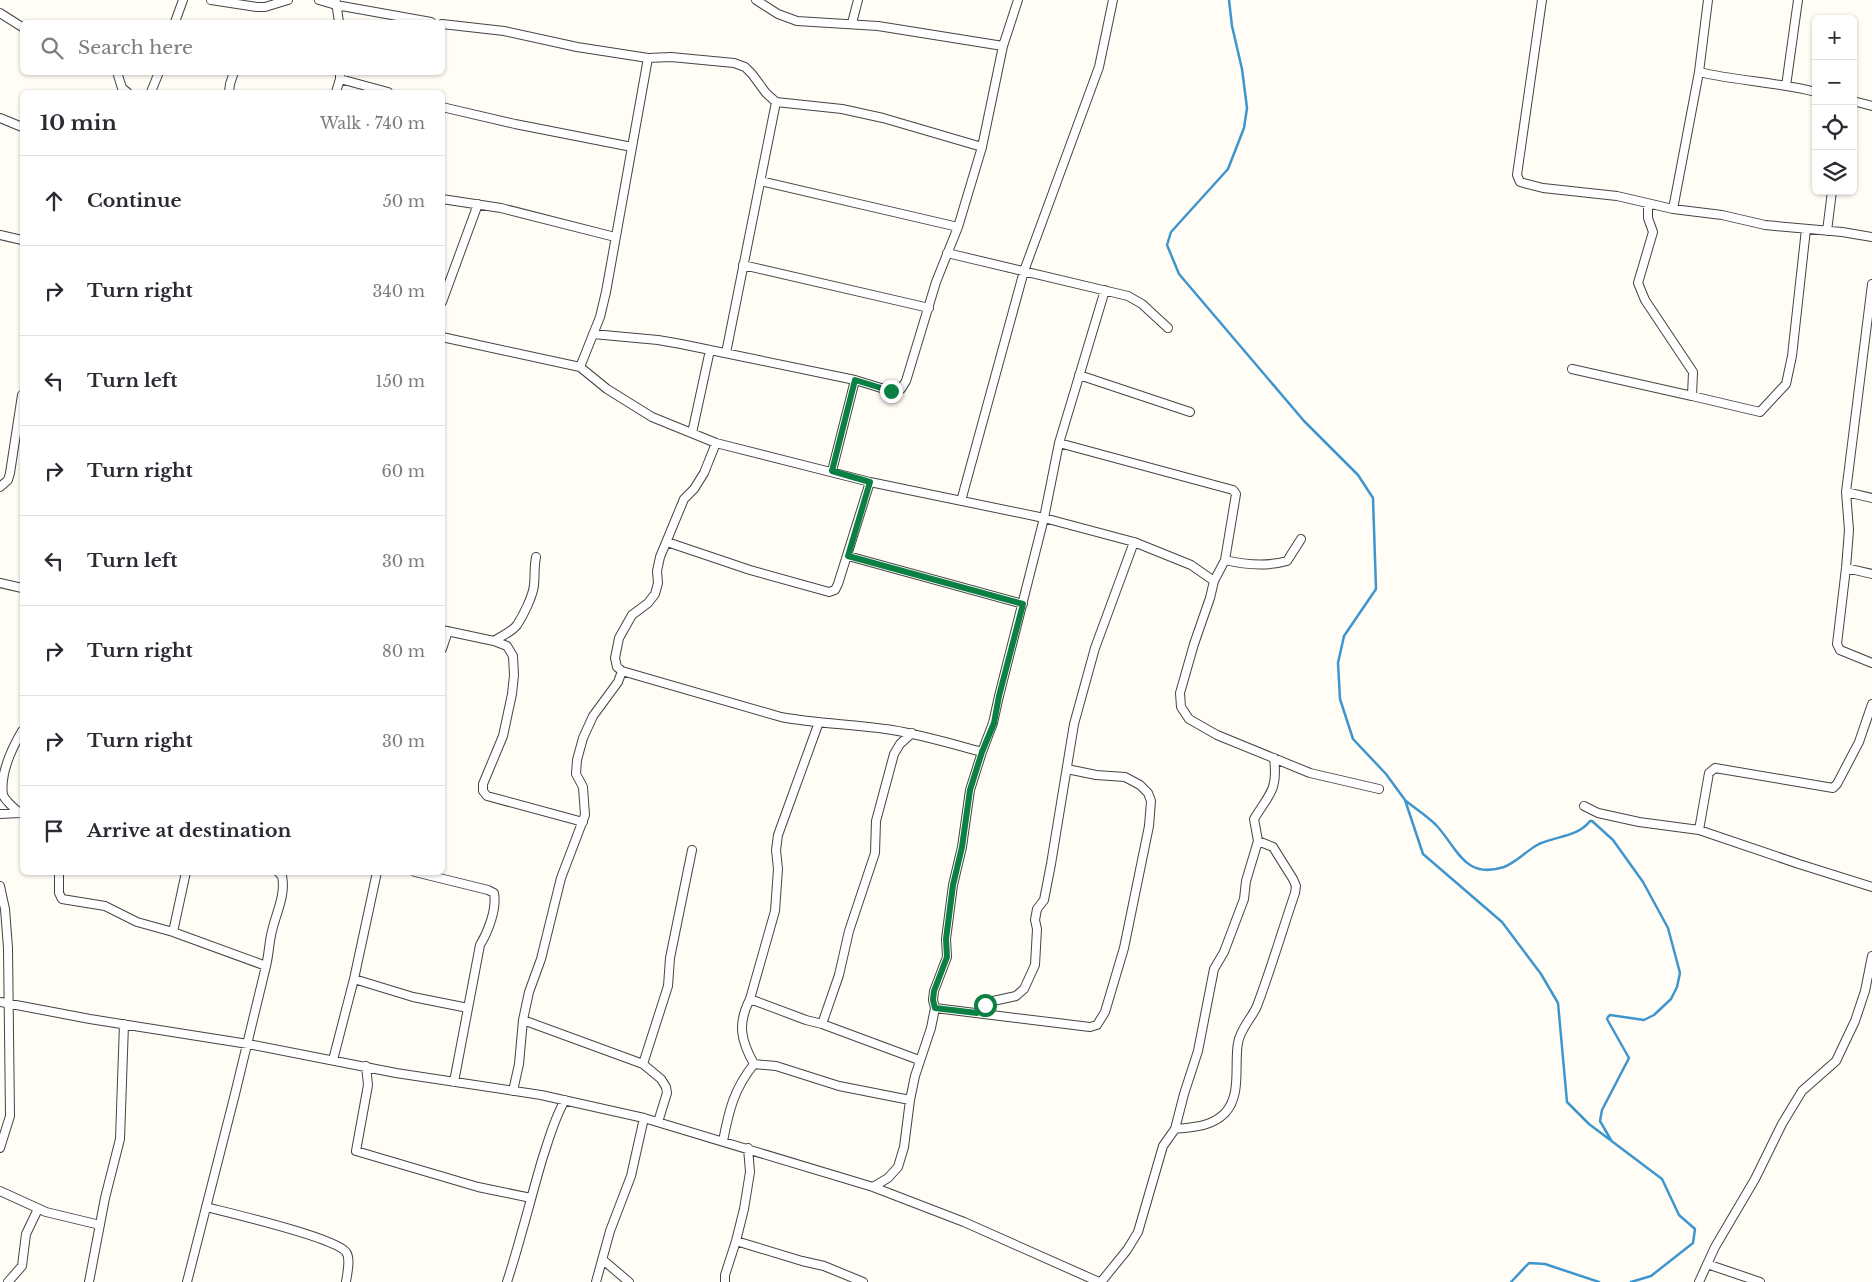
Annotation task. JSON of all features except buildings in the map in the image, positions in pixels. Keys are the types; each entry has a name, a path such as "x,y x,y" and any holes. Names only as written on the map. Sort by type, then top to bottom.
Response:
{"street":[{"path":"176,20 182,0"},
{"path":"211,0 257,8 288,0"},
{"path":"319,0 422,20"},
{"path":"757,0 778,14 797,21 852,23 1004,46"},
{"path":"852,23 858,0"},
{"path":"593,334 658,340 855,380 891,391 901,389 906,381 947,253 958,227 982,147 1004,46 1018,0"},
{"path":"961,501 1024,271 1099,67 1113,0"},
{"path":"1542,0 1517,175 1520,182 1543,188 1617,196 1673,209 1722,215 1765,225 1872,237"},
{"path":"1673,209 1699,72 1708,0"},
{"path":"1786,86 1798,0"},
{"path":"336,2 339,20"},
{"path":"0,13 20,26"},
{"path":"445,24 504,31 577,47 648,58 671,56 734,63 745,67 766,93 776,102 842,109 883,118 982,147"},
{"path":"580,367 600,316 606,292 614,237 648,58"},
{"path":"1699,72 1812,91"},
{"path":"118,75 124,90"},
{"path":"152,90 158,75"},
{"path":"228,90 233,75"},
{"path":"336,90 340,76 382,90"},
{"path":"726,353 776,102"},
{"path":"1857,102 1872,106"},
{"path":"445,108 515,124 632,147"},
{"path":"0,118 20,126"},
{"path":"760,181 958,227"},
{"path":"1826,231 1831,195"},
{"path":"445,199 501,208 614,237"},
{"path":"445,294 478,204"},
{"path":"1648,204 1648,218 1652,232 1638,283 1645,300 1693,372 1692,396"},
{"path":"1572,368 1760,412 1786,384 1792,356 1806,229"},
{"path":"0,235 20,240"},
{"path":"947,253 1128,296 1142,304 1168,328"},
{"path":"743,265 929,308"},
{"path":"1872,284 1846,492 1848,530 1846,568 1837,644 1840,650 1872,663"},
{"path":"873,1187 888,1178 898,1167 904,1147 910,1100 919,1060 931,1028 935,1008 933,1000 934,991 947,957 946,939 953,885 962,847 970,790 982,752 994,723 999,696 1044,518 1059,443 1105,290"},
{"path":"445,338 580,367 607,389 652,417 716,443 870,482 1044,518 1134,542 1191,565 1214,581"},
{"path":"692,433 710,350"},
{"path":"1079,375 1190,412"},
{"path":"832,471 855,380"},
{"path":"0,487 8,480 10,473 20,407"},
{"path":"716,443 704,473 694,489 684,499 660,557 655,594 648,603 632,615 619,638 615,658 617,667 622,672 781,717 806,722 866,726 912,734 982,752"},
{"path":"1059,443 1233,490 1236,494 1236,505 1225,560 1214,581 1180,693 1181,707 1189,719 1217,736 1310,772 1380,789"},
{"path":"667,542 750,570 829,592 835,590 838,584 870,482"},
{"path":"1846,492 1872,498"},
{"path":"1225,560 1245,564 1274,565 1287,561 1301,539"},
{"path":"977,1013 985,1005 993,1001 1016,996 1024,989 1035,965 1037,929 1035,920 1037,909 1044,900 1074,724 1095,648 1134,542"},
{"path":"848,556 1023,604"},
{"path":"494,641 509,632 516,625 528,602 534,586 533,571 536,557"},
{"path":"1846,568 1872,574"},
{"path":"0,583 20,588"},
{"path":"445,630 494,641 507,646 513,656 512,694 503,736 483,784 483,791 487,796 583,822"},
{"path":"513,1091 519,1064 523,1020 529,992 541,959 561,878 583,822 585,805 583,787 576,774 577,760 583,738 594,716 618,682 622,672"},
{"path":"1699,830 1709,773 1715,768 1833,788 1837,784 1859,742 1872,704"},
{"path":"754,1064 746,1051 742,1037 744,1012 750,999 775,911 778,835 820,722"},
{"path":"822,1024 839,975 849,931 875,853 876,821 894,754 900,744 912,734"},
{"path":"20,735 6,764 1,788 4,797 20,812"},
{"path":"4,1003 248,1044 396,1073 565,1100 644,1118 873,1187 964,1222 1100,1282 1127,1250 1138,1232 1163,1146 1175,1128 1198,1051 1214,969 1224,952 1244,898 1246,881 1258,841 1254,819 1274,787 1276,775 1274,758"},
{"path":"935,1008 1090,1027 1097,1025 1105,1012 1126,939 1149,826 1151,801 1148,793 1140,785 1125,778 1067,769"},
{"path":"1584,806 1598,813 1639,822 1699,830 1799,864 1872,886"},
{"path":"0,814 20,813"},
{"path":"1175,1128 1203,1126 1216,1120 1226,1112 1234,1095 1237,1079 1238,1041 1258,1002 1295,893 1296,886 1293,879 1272,847 1258,841"},
{"path":"643,1064 668,986 670,958 692,850"},
{"path":"59,875 59,893 62,899 105,906 137,922 173,932 266,966"},
{"path":"173,932 185,875"},
{"path":"187,1282 266,966 272,929 279,909 283,880 280,875"},
{"path":"333,1060 354,979 376,875"},
{"path":"428,875 488,890 494,893 495,900 485,937 480,945 454,1082"},
{"path":"0,886 8,948 4,1003 10,1116 0,1148"},
{"path":"1699,1282 1715,1247 1755,1179 1782,1124 1802,1092 1836,1061 1855,1021 1865,991 1872,956"},
{"path":"354,979 413,997 468,1008"},
{"path":"750,999 919,1060"},
{"path":"523,1020 643,1064 661,1079 666,1087 667,1092 658,1122"},
{"path":"89,1282 120,1139 124,1024"},
{"path":"754,1064 776,1066 839,1086 910,1100"},
{"path":"724,1141 730,1107 742,1078 754,1064"},
{"path":"366,1066 368,1085 356,1151 478,1187 531,1198"},
{"path":"507,1282 556,1114 565,1100"},
{"path":"596,1282 610,1232 631,1176 644,1118"},
{"path":"725,1282 725,1274 744,1208 750,1172 748,1148"},
{"path":"0,1191 38,1209 100,1225"},
{"path":"206,1207 312,1235 338,1247 345,1251 348,1257 346,1282"},
{"path":"8,1282 22,1266 26,1234 38,1209"},
{"path":"736,1240 824,1266 863,1282"},
{"path":"603,1260 629,1282"},
{"path":"1707,1264 1760,1282"}],"waterway":[{"path":"1229,0 1247,108 1244,128 1228,169 1171,232 1167,245 1179,274 1304,421 1358,475 1373,498 1376,589 1344,636 1338,663 1340,699 1353,739 1386,774 1405,800 1423,854 1502,922 1541,974 1558,1003 1567,1102 1589,1124 1662,1179 1679,1215 1695,1229 1693,1243 1651,1276 1631,1282"},
{"path":"1406,801 1436,825 1463,859 1479,869 1490,870 1504,867 1539,844 1573,833 1592,821 1613,840 1643,882 1668,928 1680,973 1677,987 1671,999 1654,1015 1644,1020 1610,1015 1607,1019 1629,1058 1602,1110 1600,1121 1611,1140"},
{"path":"1511,1282 1529,1263 1545,1264 1599,1282"}],"route":[{"path":"891,391 855,380 832,471 870,482 848,556 1023,604 999,696 994,723 982,752 970,790 962,847 953,885 946,939 947,957 934,991 933,1000 935,1008 977,1013 985,1005"}]}
